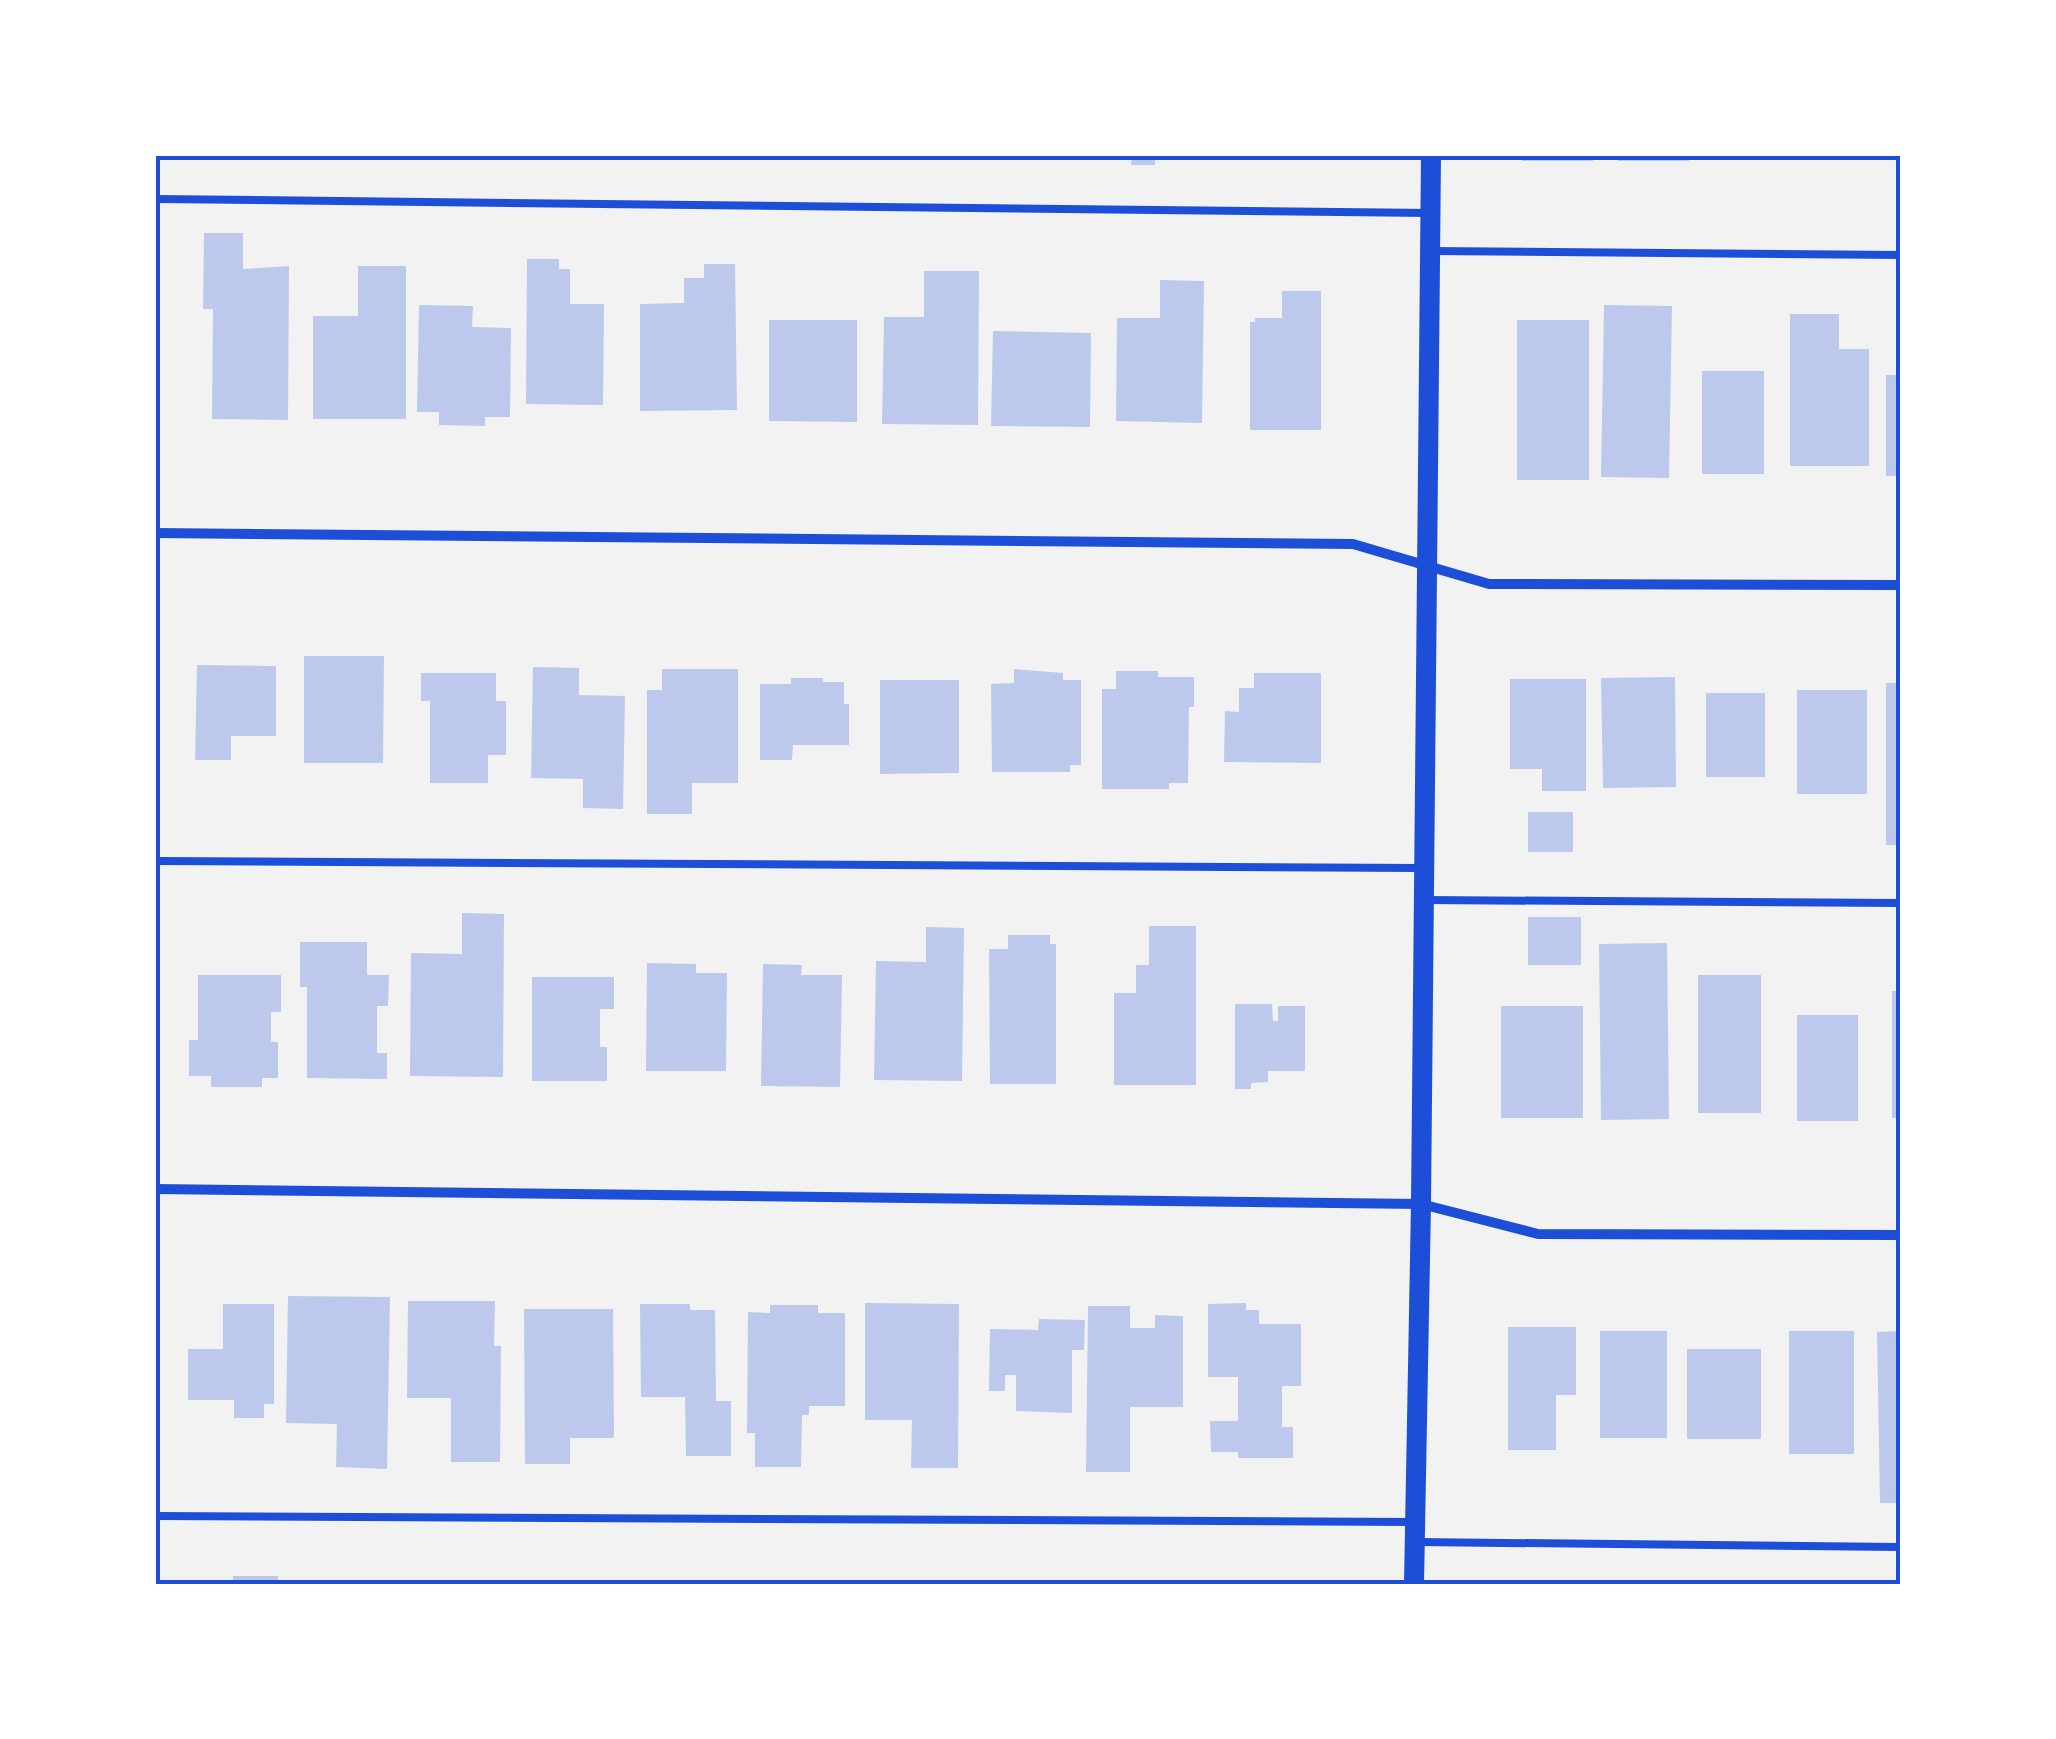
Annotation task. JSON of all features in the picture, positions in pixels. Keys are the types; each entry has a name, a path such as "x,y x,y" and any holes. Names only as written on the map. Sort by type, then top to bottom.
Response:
{"main road":[{"path":"1414,1584 1431,155"}],"street":[{"path":"155,533 1353,544 1490,584 1901,586"},
{"path":"155,1188 1421,1204 1538,1234 1901,1236"}],"lane":[{"path":"155,199 1430,212"},
{"path":"1430,250 1901,256"},
{"path":"155,861 1425,868"},
{"path":"1424,900 1901,903"},
{"path":"155,1516 1413,1532 1901,1548"}],"building":[{"path":"1132,155 1155,155 1155,165 1131,165"},
{"path":"1522,155 1593,155 1593,161 1522,161"},
{"path":"1618,155 1689,155 1689,161 1618,161"},
{"path":"1801,155 1852,155 1852,159 1801,159"},
{"path":"204,233 243,233 243,269 289,266 288,420 212,419 213,309 203,309"},
{"path":"527,259 559,259 559,269 570,269 570,304 604,304 603,405 526,404"},
{"path":"704,264 735,264 737,410 640,411 640,304 684,303 684,278 704,278"},
{"path":"358,266 406,266 406,419 313,419 313,316 358,316"},
{"path":"924,271 979,271 978,425 882,424 884,317 924,317"},
{"path":"1160,280 1204,281 1202,423 1116,421 1117,318 1160,318"},
{"path":"1282,291 1321,291 1321,430 1250,430 1250,322 1255,322 1255,318 1282,318"},
{"path":"419,305 473,306 472,327 511,328 510,417 485,417 485,426 439,425 439,412 417,412"},
{"path":"1604,305 1672,306 1669,478 1601,477"},
{"path":"1790,314 1839,314 1839,349 1869,349 1869,466 1790,466"},
{"path":"769,320 857,320 857,422 769,421"},
{"path":"1517,320 1589,320 1589,480 1517,480"},
{"path":"993,331 1091,333 1090,427 991,426"},
{"path":"1702,371 1764,371 1764,474 1702,474"},
{"path":"1886,375 1901,375 1901,476 1886,476"},
{"path":"304,656 384,656 383,763 304,763"},
{"path":"197,665 276,666 276,736 231,736 231,760 195,760"},
{"path":"533,667 579,668 579,695 625,696 623,809 583,808 583,779 531,778"},
{"path":"662,669 738,669 738,783 692,783 692,814 647,814 647,690 662,690"},
{"path":"1014,669 1063,673 1063,680 1081,680 1081,765 1070,765 1070,772 992,772 991,684 1014,683"},
{"path":"1116,671 1158,671 1158,677 1194,677 1194,707 1189,707 1188,783 1169,783 1169,789 1102,789 1102,689 1116,689"},
{"path":"421,673 496,673 496,701 506,701 506,755 488,755 488,783 430,783 430,701 421,701"},
{"path":"1254,673 1321,673 1321,763 1224,762 1225,711 1239,712 1239,688 1254,688"},
{"path":"1675,677 1676,787 1603,788 1601,678"},
{"path":"791,678 844,682 844,704 849,704 849,745 793,745 792,760 760,760 760,684 791,684"},
{"path":"1510,679 1586,679 1586,791 1542,791 1542,769 1510,769"},
{"path":"880,680 959,680 959,773 880,774"},
{"path":"1886,683 1901,683 1901,845 1886,845"},
{"path":"1797,690 1867,690 1867,794 1797,794"},
{"path":"1706,693 1765,693 1765,777 1706,777"},
{"path":"1528,812 1573,812 1573,852 1528,852"},
{"path":"462,913 504,914 503,1077 410,1076 411,953 462,954"},
{"path":"1528,917 1581,917 1581,965 1528,965"},
{"path":"1149,926 1196,926 1196,1085 1114,1085 1114,993 1136,993 1136,965 1149,965"},
{"path":"926,927 964,928 962,1081 874,1080 876,961 926,962"},
{"path":"1008,935 1050,935 1050,944 1056,944 1056,1084 990,1084 989,949 1008,949"},
{"path":"300,942 367,942 367,975 389,975 388,1006 377,1006 377,1053 387,1053 387,1079 307,1078 307,987 300,987"},
{"path":"1667,943 1669,1119 1601,1120 1599,944"},
{"path":"647,963 696,964 696,973 727,973 726,1071 646,1071"},
{"path":"763,964 802,965 801,975 842,975 840,1087 761,1086"},
{"path":"198,975 281,975 281,1012 271,1012 271,1042 278,1042 278,1078 262,1078 262,1087 211,1087 211,1076 189,1076 189,1040 198,1040"},
{"path":"1698,975 1761,975 1761,1113 1698,1113"},
{"path":"532,977 614,977 614,1009 600,1009 600,1047 607,1047 607,1081 532,1081"},
{"path":"1892,991 1901,991 1901,1118 1892,1118"},
{"path":"1235,1004 1272,1004 1273,1021 1278,1021 1278,1006 1305,1006 1305,1071 1268,1071 1268,1082 1251,1083 1251,1089 1235,1089"},
{"path":"1501,1006 1583,1006 1583,1118 1501,1118"},
{"path":"1797,1015 1858,1015 1858,1121 1797,1121"},
{"path":"288,1296 390,1297 387,1469 336,1467 337,1424 286,1423"},
{"path":"408,1301 495,1301 494,1346 501,1346 500,1462 451,1462 451,1398 407,1398"},
{"path":"865,1303 959,1304 958,1468 911,1468 912,1420 865,1420"},
{"path":"1246,1303 1246,1310 1259,1310 1259,1324 1301,1324 1301,1386 1282,1386 1282,1427 1293,1427 1293,1458 1238,1458 1238,1452 1211,1452 1210,1421 1238,1421 1238,1377 1208,1377 1208,1304"},
{"path":"223,1304 274,1304 274,1404 264,1404 264,1418 234,1418 234,1400 188,1400 188,1349 223,1349"},
{"path":"640,1304 690,1304 690,1310 715,1310 716,1401 731,1401 731,1456 686,1456 685,1397 641,1397"},
{"path":"770,1305 818,1305 818,1313 845,1313 845,1406 809,1406 809,1415 802,1415 801,1467 755,1467 755,1433 747,1433 748,1312 770,1313"},
{"path":"1088,1306 1130,1306 1130,1328 1155,1328 1155,1315 1183,1316 1183,1407 1130,1407 1130,1472 1086,1472"},
{"path":"524,1309 613,1309 614,1438 570,1438 570,1464 525,1464"},
{"path":"1039,1319 1085,1320 1084,1350 1072,1350 1072,1413 1016,1411 1016,1375 1005,1375 1005,1391 989,1391 990,1329 1038,1330"},
{"path":"1508,1327 1576,1327 1576,1395 1556,1395 1556,1450 1508,1450"},
{"path":"1600,1331 1667,1331 1667,1438 1600,1438"},
{"path":"1789,1331 1854,1331 1854,1454 1789,1454"},
{"path":"1901,1331 1901,1503 1880,1503 1877,1332"},
{"path":"1687,1349 1761,1349 1761,1439 1687,1439"},
{"path":"233,1576 278,1576 278,1584 233,1584"}]}
